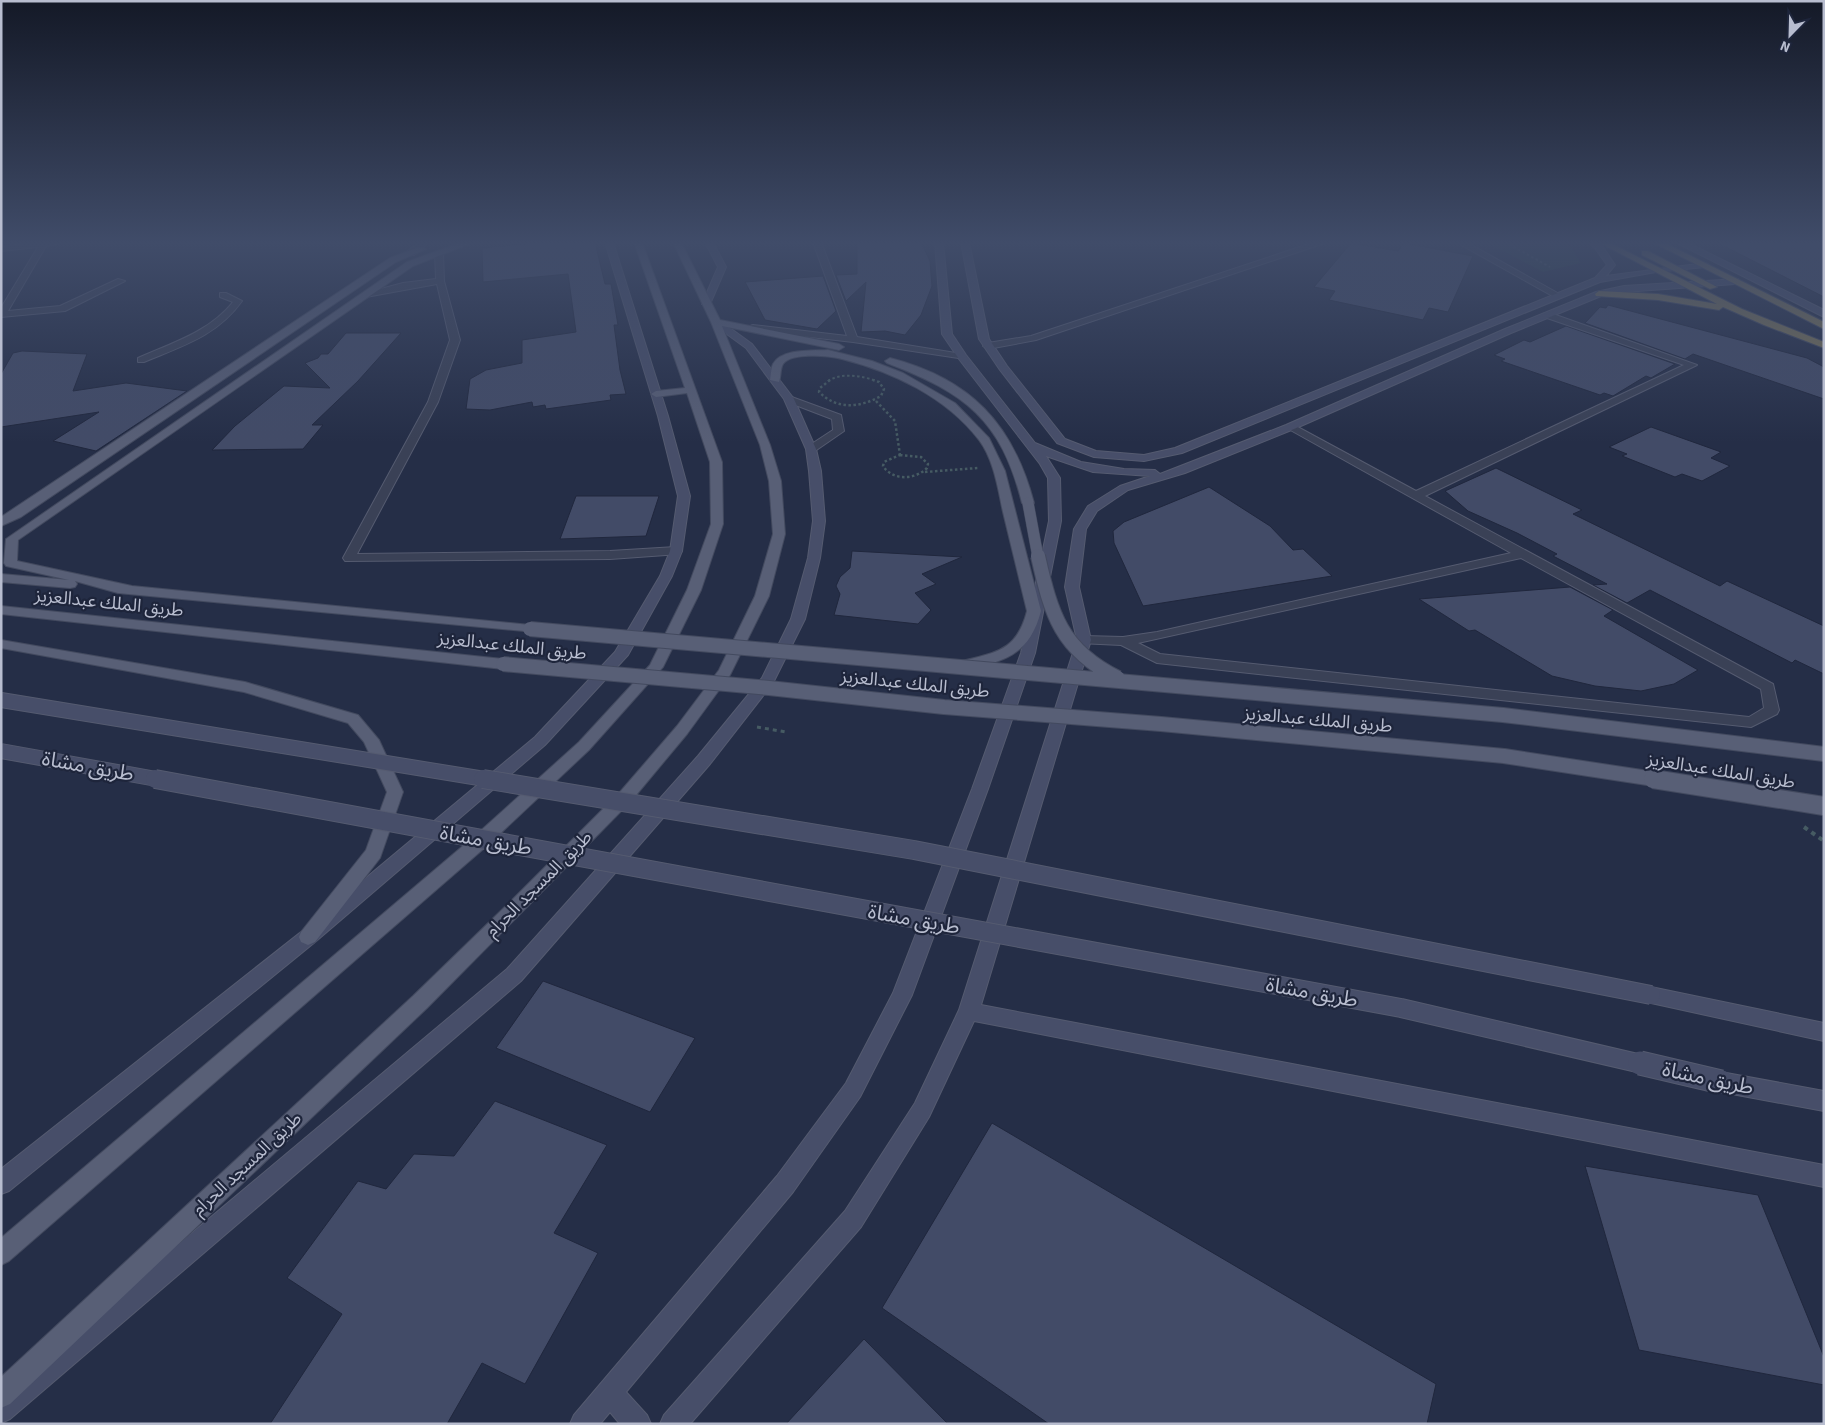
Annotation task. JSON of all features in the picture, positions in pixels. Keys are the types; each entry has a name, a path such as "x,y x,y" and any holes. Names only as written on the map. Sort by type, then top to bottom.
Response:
{"highway":[{"path":"1719,308 1758,319"},
{"path":"1736,308 1793,335 1824,344"},
{"path":"1755,308 1824,344"},
{"path":"1789,308 1824,326"}],"main road":[{"path":"1,522 17,514 321,308"},
{"path":"127,589 10,563 12,539 345,308"},
{"path":"1,1253 483,839 584,746 656,667 694,590 717,524 716,462 661,308"},
{"name":"طريق المسجد الحرام","path":"1,1395 420,1002 518,905 626,796 682,730 725,672 762,596 779,534 775,480 765,445 737,379 716,322 708,308"},
{"path":"716,322 870,354 906,372 960,393 992,421 1011,447 1024,485 1037,549 1054,611 1071,646 1097,668 1126,682"},
{"path":"775,380 778,364 785,358 802,354 828,353 906,372 951,405 985,440 1000,471 1034,611 1029,630 1015,646 994,659 952,668"},
{"path":"656,394 690,390"},
{"name":"طريق الملك عبدالعزيز","path":"1,578 952,668 1503,715 1824,754"},
{"name":"طريق الملك عبدالعزيز","path":"1,610 503,664 769,688 944,707 1161,724 1504,756 1824,806"},
{"path":"1,644 245,687 353,719 371,740 396,792 374,853 308,937"}],"street":[{"path":"2,314 63,308"},
{"path":"141,360 206,332 232,308"},
{"path":"447,308 455,340 433,402 349,558 610,555 676,551"},
{"path":"1,1183 308,937 540,741 621,655 666,576 676,551 684,496 656,394 630,308"},
{"path":"842,308 853,339"},
{"path":"583,1424 785,1184 853,1090 902,995 980,789 1028,653 1055,521 1054,478 1029,442 962,357 948,334 946,308"},
{"path":"978,308 984,339 988,346 1061,441 1094,454 1144,458 1178,450 1528,308"},
{"path":"988,346 1033,338 1122,308"},
{"path":"672,1424 853,1219 922,1110 969,1011 1084,640 1072,587 1080,529 1092,509 1124,488 1181,471 1290,427 1508,332 1567,308"},
{"path":"1417,495 1692,366 1550,316"},
{"path":"1,1410 514,975 704,760 768,680 800,610 814,558 819,522 811,449 789,399 775,380 749,346 716,322"},
{"path":"749,328 853,339 962,357"},
{"path":"789,399 837,417 839,431 811,449"},
{"path":"1124,641 1157,658 1742,722 1751,722 1772,710 1768,687 1290,427"},
{"path":"1029,442 1065,461 1097,469 1149,474 1181,471"},
{"path":"1084,640 1124,641 1157,636 1522,554"},
{"path":"1,700 914,850 1651,995 1824,1032"},
{"name":"طريق مشاة","path":"1,750 1401,1008 1721,1082 1824,1101"},
{"path":"969,1011 1824,1176"},
{"path":"609,1393 638,1424"}],"path":[{"path":"840,377 872,378 884,386 885,391 882,397 876,401 857,406 836,404 822,397 820,388 831,380 840,377"},
{"path":"876,401 896,421 900,455"},
{"path":"925,472 928,464 921,457 900,455 884,462 883,466 887,472 906,477 925,472 981,468"},
{"path":"734,722 786,732"}],"building":[{"path":"573,308 615,308 618,325 614,325 620,370 626,394 610,395 611,400 546,409 545,405 533,407 532,402 490,410 466,409 470,379 486,370 522,363 522,340 576,332"},
{"path":"759,308 835,308 836,311 817,329 765,320"},
{"path":"863,308 923,308 921,315 905,335 885,331 861,332"},
{"path":"1369,308 1429,308 1423,320"},
{"path":"1431,308 1450,308 1448,312"},
{"path":"1599,308 1621,308 1807,358 1824,367 1824,399 1693,354 1685,359 1585,323"},
{"path":"1566,326 1675,364 1651,378 1646,376 1613,396 1604,393 1600,395 1501,361 1505,359 1494,355 1524,340 1530,342"},
{"path":"346,333 401,333 358,381 312,425 323,425 303,449 212,450 235,426 284,386 330,388 305,363 318,358 321,354 328,354"},
{"path":"22,351 87,354 73,391 126,383 187,391 96,451 53,441 99,412 1,427 1,374 13,353"},
{"path":"1651,427 1721,452 1711,458 1730,466 1702,481 1682,474 1675,477 1622,456 1627,454 1609,447"},
{"path":"1496,468 1582,510 1573,514 1720,586 1727,581 1824,626 1824,674 1795,660 1792,663 1650,590 1627,603 1593,585 1607,584 1553,556 1557,554 1517,533 1468,511 1445,491"},
{"path":"1209,487 1270,526 1293,550 1303,549 1332,576 1143,606 1114,543 1113,531 1124,522"},
{"path":"576,496 659,496 646,536 560,539"},
{"path":"852,551 962,557 922,574 936,584 915,593 931,610 918,624 834,615 840,594 836,586 840,577 850,568"},
{"path":"1570,587 1613,610 1604,616 1698,670 1674,684 1641,691 1595,686 1552,676 1475,630 1469,631 1419,599"},
{"path":"543,981 695,1038 650,1112 496,1048"},
{"path":"495,1101 607,1145 554,1233 598,1253 525,1384 482,1363 447,1424 270,1424 342,1314 287,1278 358,1181 386,1189 414,1154 454,1156"},
{"path":"992,1123 1436,1384 1427,1424 1049,1424 882,1308"},
{"path":"1585,1166 1758,1195 1824,1357 1824,1385 1639,1350"},
{"path":"864,1339 948,1424 786,1424"}]}
